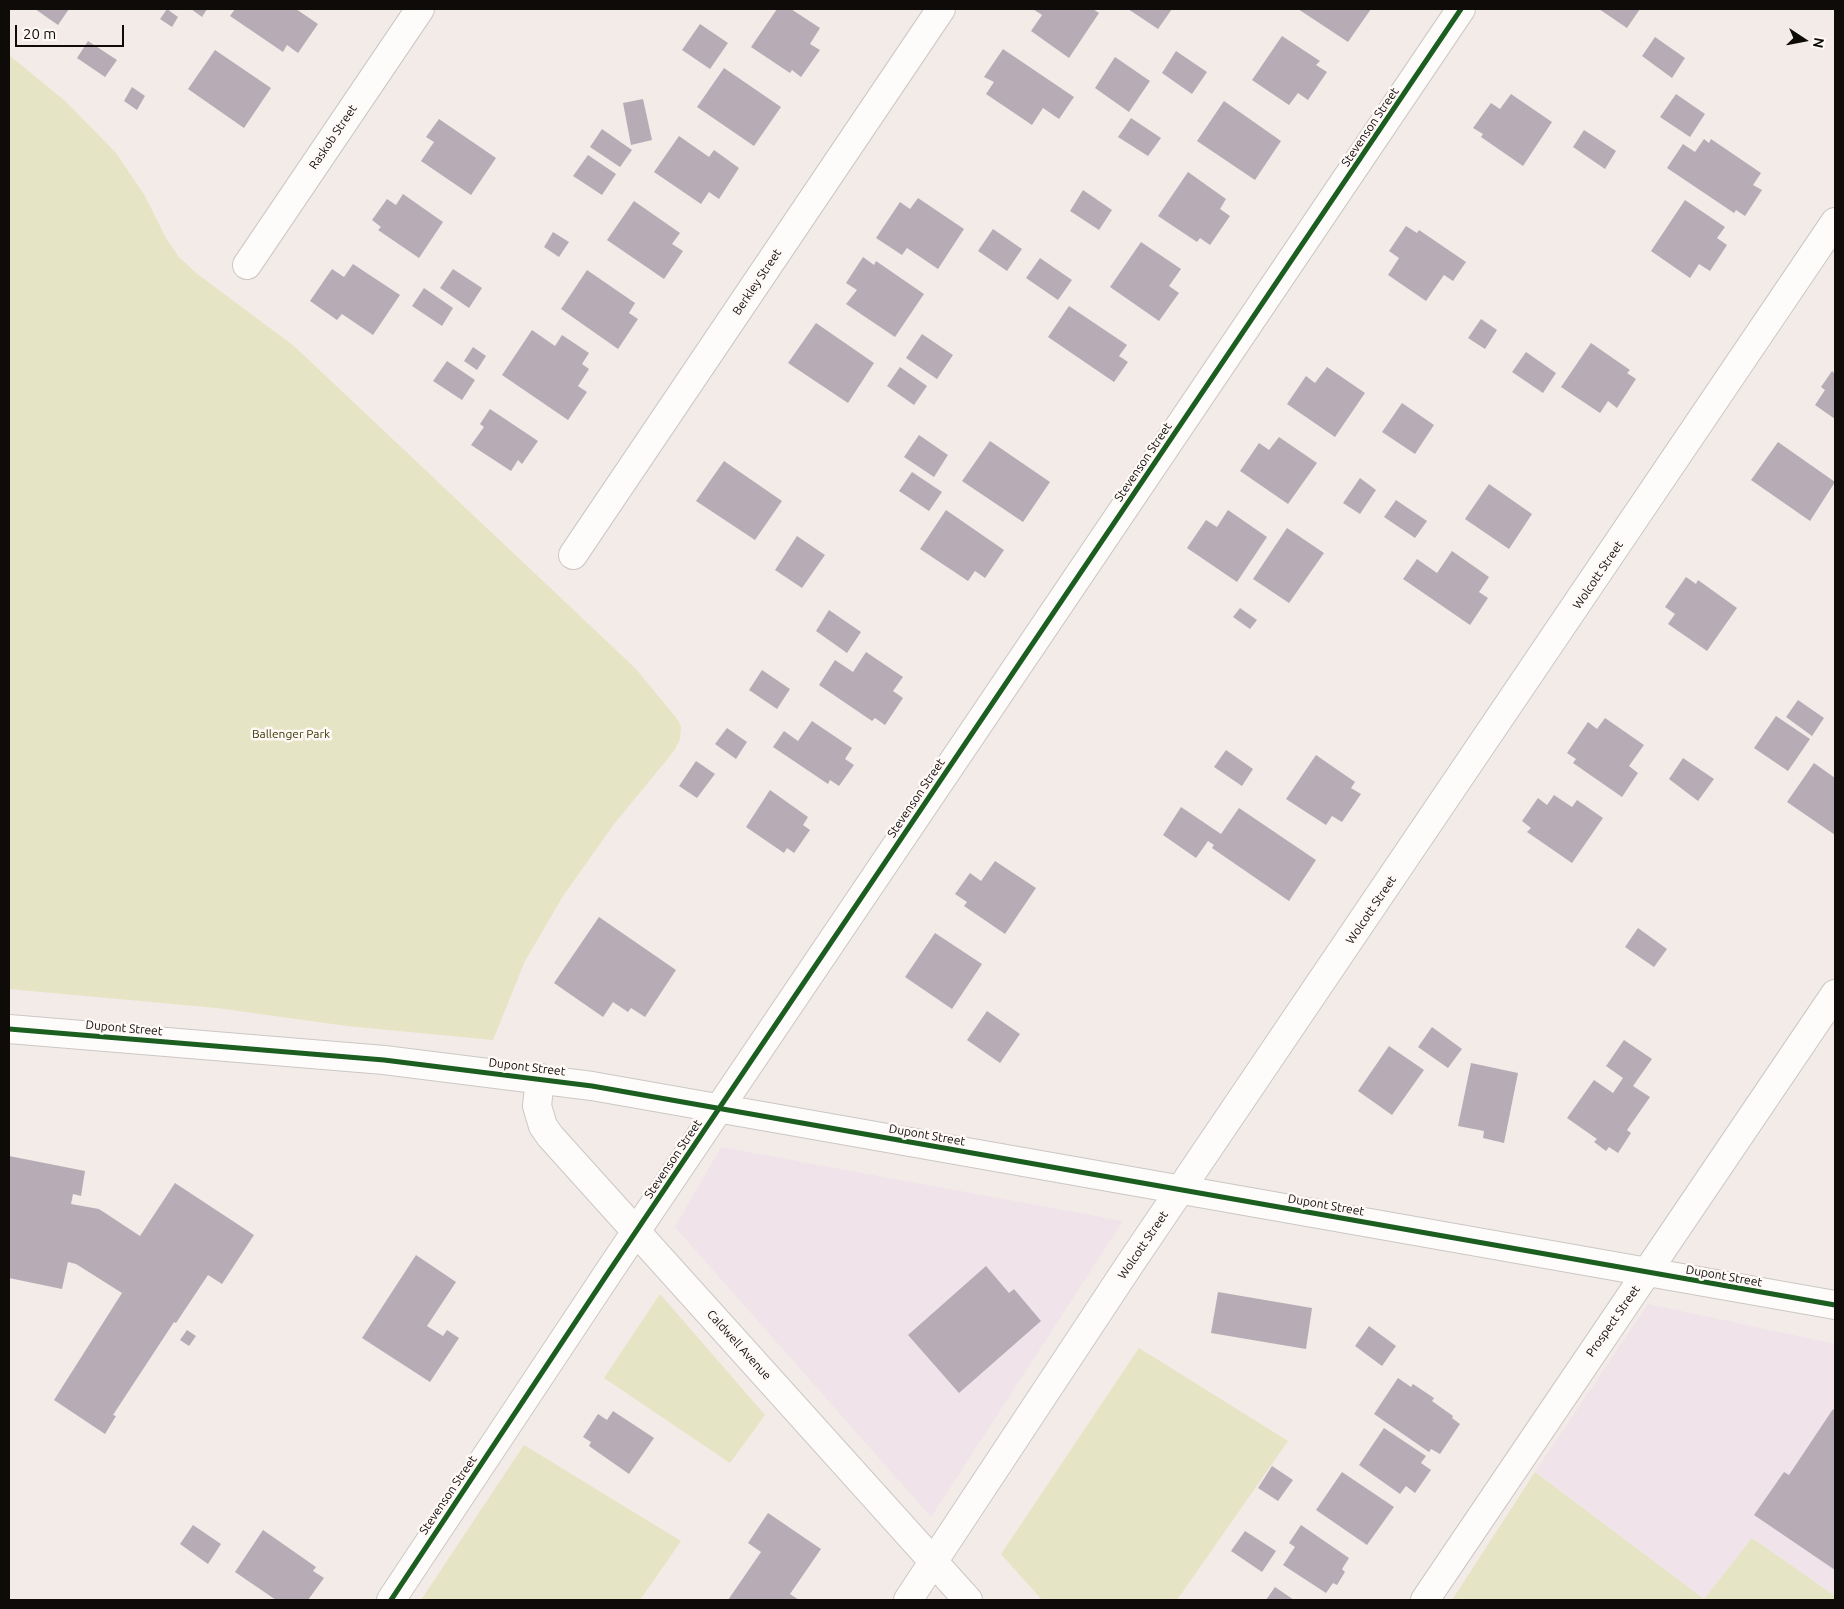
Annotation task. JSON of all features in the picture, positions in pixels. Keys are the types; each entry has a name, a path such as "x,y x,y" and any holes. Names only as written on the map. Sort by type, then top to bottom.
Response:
{"street":[{"name":"Raskob Street","path":"247,265 420,9"},
{"name":"Berkley Street","path":"573,555 941,9"},
{"name":"Stevenson Street","path":"391,1600 719,1108 1462,9"},
{"name":"Wolcott Street","path":"908,1600 1181,1190 1835,222"},
{"name":"Prospect Street","path":"1425,1600 1835,994"},
{"name":"Dupont Street","path":"9,1029 384,1060 540,1078 1835,1305"},
{"name":"Caldwell Avenue","path":"540,1078 537,1106 543,1126 636,1232 968,1600"}],"shaded area":[{"path":"721,1147 1123,1221 931,1517 675,1227"},
{"path":"1648,1304 1835,1344 1835,1596 1752,1538 1704,1599 1535,1472"}],"green space":[{"name":"Ballenger Park","path":"9,55 65,101 116,153 145,196 167,240 179,257 196,273 294,346 635,668 678,720 681,727 680,739 674,751 614,824 563,896 525,961 493,1040 347,1026 217,1008 9,989"},
{"path":"660,1294 765,1415 730,1463 604,1378"},
{"path":"1139,1348 1288,1441 1177,1600 1042,1600 1001,1554"},
{"path":"524,1445 681,1541 640,1600 421,1600"},
{"path":"1535,1472 1704,1599 1752,1538 1835,1596 1835,1600 1452,1600"}],"building":[{"path":"35,9 69,9 58,25"},
{"path":"167,9 178,17 172,27 160,19"},
{"path":"191,9 207,9 202,17"},
{"path":"235,9 296,9 318,24 298,53 287,45 283,52 230,16"},
{"path":"777,9 791,9 820,28 810,44 820,50 801,77 792,70 790,73 751,47"},
{"path":"1033,9 1093,9 1099,13 1069,58 1031,31 1042,15"},
{"path":"1128,9 1172,9 1158,29"},
{"path":"1298,9 1371,9 1348,42"},
{"path":"1599,9 1640,9 1627,28"},
{"path":"700,24 728,43 710,69 682,50"},
{"path":"1282,36 1320,61 1316,65 1327,72 1308,100 1298,93 1289,105 1252,80"},
{"path":"1655,37 1685,58 1672,78 1642,56"},
{"path":"88,41 117,60 105,77 77,58"},
{"path":"1003,49 1074,97 1059,119 1043,108 1032,125 986,94 994,82 984,77"},
{"path":"215,50 271,88 244,128 188,89"},
{"path":"1176,51 1207,72 1192,94 1162,73"},
{"path":"1115,57 1150,81 1129,112 1095,88"},
{"path":"724,68 781,107 754,146 697,107"},
{"path":"132,87 145,96 137,110 124,101"},
{"path":"1511,94 1552,122 1523,166 1481,137 1483,134 1473,128 1491,103 1500,109"},
{"path":"1676,94 1705,114 1690,137 1660,117"},
{"path":"643,99 652,140 631,145 623,103"},
{"path":"1224,101 1281,141 1255,180 1197,141"},
{"path":"1131,118 1161,138 1148,156 1118,137"},
{"path":"439,119 496,158 471,195 421,161 434,142 426,137"},
{"path":"602,129 632,150 620,167 590,147"},
{"path":"1584,130 1616,151 1605,169 1573,147"},
{"path":"679,136 709,157 714,150 739,168 719,199 709,192 701,204 654,172"},
{"path":"1704,139 1709,143 1711,139 1761,173 1753,185 1762,190 1745,216 1736,210 1734,213 1667,168 1683,144 1695,152"},
{"path":"588,155 616,174 602,195 573,176"},
{"path":"1188,172 1226,199 1220,209 1230,216 1210,245 1200,238 1197,242 1158,216"},
{"path":"1083,190 1112,210 1099,230 1070,211"},
{"path":"403,194 443,222 419,258 378,230 381,227 372,220 387,199 396,205"},
{"path":"918,198 964,229 938,269 907,248 902,255 876,238 900,202 910,209"},
{"path":"1685,200 1725,227 1717,238 1727,245 1710,271 1699,264 1690,278 1651,251"},
{"path":"634,201 680,233 672,244 683,251 664,279 607,240"},
{"path":"1406,226 1417,233 1419,230 1466,262 1453,281 1444,275 1426,301 1388,275 1399,258 1389,251"},
{"path":"993,229 1022,249 1007,271 978,251"},
{"path":"553,232 569,242 559,257 544,247"},
{"path":"1141,242 1181,269 1169,286 1179,293 1159,321 1110,287"},
{"path":"863,257 874,265 876,261 924,294 895,337 846,304 857,290 846,283"},
{"path":"1040,258 1072,280 1058,300 1026,278"},
{"path":"353,264 400,295 373,335 342,314 337,320 310,301 332,269 344,277"},
{"path":"453,269 482,288 469,308 440,288"},
{"path":"587,270 635,303 629,313 638,319 618,349 561,309"},
{"path":"424,288 453,308 442,326 412,306"},
{"path":"1069,306 1127,345 1119,356 1128,362 1114,382 1048,337"},
{"path":"1481,319 1497,330 1485,349 1468,338"},
{"path":"816,323 874,363 848,403 788,363"},
{"path":"532,330 555,346 562,335 589,353 582,364 589,369 578,386 587,392 568,420 502,375"},
{"path":"922,334 953,355 937,379 906,358"},
{"path":"1591,343 1630,370 1627,373 1636,379 1617,408 1608,401 1600,413 1561,387"},
{"path":"473,347 486,356 477,370 464,361"},
{"path":"1526,352 1556,373 1543,393 1512,372"},
{"path":"447,361 475,380 462,400 433,381"},
{"path":"900,367 927,386 914,405 887,386"},
{"path":"1327,367 1365,393 1335,437 1287,404 1306,376 1315,383"},
{"path":"1832,371 1835,374 1835,419 1815,405 1825,390 1821,387"},
{"path":"1402,403 1434,425 1415,454 1382,432"},
{"path":"490,409 538,441 522,464 518,460 511,471 471,445 484,427 480,424"},
{"path":"919,435 948,455 934,477 904,457"},
{"path":"1279,437 1317,463 1288,504 1240,471 1259,443 1269,450"},
{"path":"990,441 1050,482 1023,522 962,481"},
{"path":"1778,442 1835,482 1810,521 1751,480"},
{"path":"724,461 782,501 755,540 696,501"},
{"path":"912,472 942,492 929,511 899,491"},
{"path":"1360,478 1376,490 1360,514 1343,503"},
{"path":"1489,484 1532,514 1509,549 1465,519"},
{"path":"1396,500 1427,521 1415,538 1384,517"},
{"path":"946,510 1004,550 985,578 975,571 968,581 920,549"},
{"path":"1228,510 1267,537 1237,582 1187,548 1206,520 1217,527"},
{"path":"1287,528 1324,553 1289,603 1253,579"},
{"path":"797,536 825,555 802,588 775,570"},
{"path":"1452,551 1489,577 1479,592 1488,598 1470,625 1403,579 1417,559 1437,573"},
{"path":"1686,577 1696,584 1698,580 1737,608 1707,651 1668,624 1675,614 1665,607"},
{"path":"1240,608 1257,620 1250,629 1233,617"},
{"path":"829,610 861,632 847,653 816,631"},
{"path":"866,652 903,677 893,691 903,698 885,725 875,718 872,721 819,685 835,660 853,672"},
{"path":"762,670 790,689 777,709 749,690"},
{"path":"1798,700 1824,718 1812,736 1786,717"},
{"path":"1776,716 1810,739 1788,771 1754,748"},
{"path":"1605,718 1644,745 1629,766 1638,773 1622,797 1573,763 1576,759 1567,753 1588,722 1597,729"},
{"path":"812,721 852,748 845,759 854,765 839,786 830,780 828,784 773,747 784,731 798,741"},
{"path":"727,728 747,742 736,759 715,744"},
{"path":"1226,750 1253,769 1242,786 1214,767"},
{"path":"1316,755 1355,782 1351,788 1361,794 1342,822 1332,816 1326,825 1286,799"},
{"path":"1683,758 1714,779 1698,801 1669,779"},
{"path":"696,761 715,774 697,798 679,786"},
{"path":"1814,763 1835,778 1835,835 1787,802"},
{"path":"770,790 808,817 803,825 810,830 794,853 787,848 784,853 746,827"},
{"path":"1554,795 1572,807 1577,800 1603,818 1572,863 1527,832 1531,828 1522,821 1538,798 1547,805"},
{"path":"1181,807 1221,834 1239,808 1316,860 1289,901 1212,848 1214,845 1208,841 1196,858 1163,835"},
{"path":"995,861 1036,888 1005,934 964,906 967,902 955,894 970,873 981,881"},
{"path":"599,917 676,970 645,1017 631,1008 628,1012 613,1002 603,1017 554,983"},
{"path":"1638,928 1667,949 1654,967 1625,947"},
{"path":"935,933 982,964 952,1009 905,977"},
{"path":"987,1011 1020,1034 1000,1063 967,1040"},
{"path":"1432,1027 1462,1049 1448,1068 1418,1047"},
{"path":"1624,1040 1652,1059 1633,1086 1650,1097 1627,1130 1631,1133 1618,1153 1609,1147 1606,1151 1594,1142 1597,1139 1567,1118 1594,1080 1613,1093 1623,1078 1606,1066"},
{"path":"1389,1046 1424,1070 1392,1115 1358,1091"},
{"path":"1471,1063 1518,1073 1504,1143 1483,1138 1484,1131 1458,1126"},
{"path":"9,1156 85,1171 81,1196 73,1194 71,1204 99,1209 140,1236 175,1183 254,1235 222,1284 208,1275 176,1323 174,1322 113,1415 116,1416 105,1434 54,1400 122,1293 76,1264 68,1262 62,1289 9,1278"},
{"path":"416,1255 456,1282 427,1326 443,1336 447,1330 459,1338 430,1382 362,1338"},
{"path":"986,1266 1009,1293 1014,1289 1041,1321 959,1393 908,1335"},
{"path":"1218,1292 1312,1308 1306,1349 1211,1333"},
{"path":"1369,1326 1396,1346 1382,1366 1355,1346"},
{"path":"187,1330 196,1336 189,1346 180,1340"},
{"path":"1398,1378 1411,1387 1413,1384 1434,1398 1432,1401 1453,1416 1452,1418 1460,1424 1440,1454 1431,1449 1429,1452 1374,1414"},
{"path":"1833,1409 1835,1411 1835,1570 1754,1515 1784,1472 1789,1475"},
{"path":"613,1411 654,1438 629,1474 589,1446 591,1442 583,1437 598,1414 607,1420"},
{"path":"1384,1428 1426,1456 1421,1463 1431,1470 1415,1493 1406,1486 1400,1494 1359,1465"},
{"path":"1272,1466 1293,1480 1278,1501 1258,1488"},
{"path":"1342,1472 1394,1507 1367,1545 1316,1510"},
{"path":"768,1513 821,1549 790,1594 799,1600 728,1600 761,1552 748,1543"},
{"path":"193,1525 221,1544 208,1564 180,1544"},
{"path":"1301,1525 1349,1558 1342,1569 1345,1572 1337,1585 1333,1583 1326,1593 1283,1565 1295,1547 1289,1543"},
{"path":"263,1530 316,1567 313,1571 324,1578 308,1600 276,1600 235,1572"},
{"path":"1245,1531 1276,1551 1262,1572 1231,1551"},
{"path":"1275,1587 1294,1600 1266,1600"}],"cycle path":[{"path":"391,1600 612,1267 1461,9"},
{"path":"9,1029 384,1060 592,1086 1835,1305"}]}
